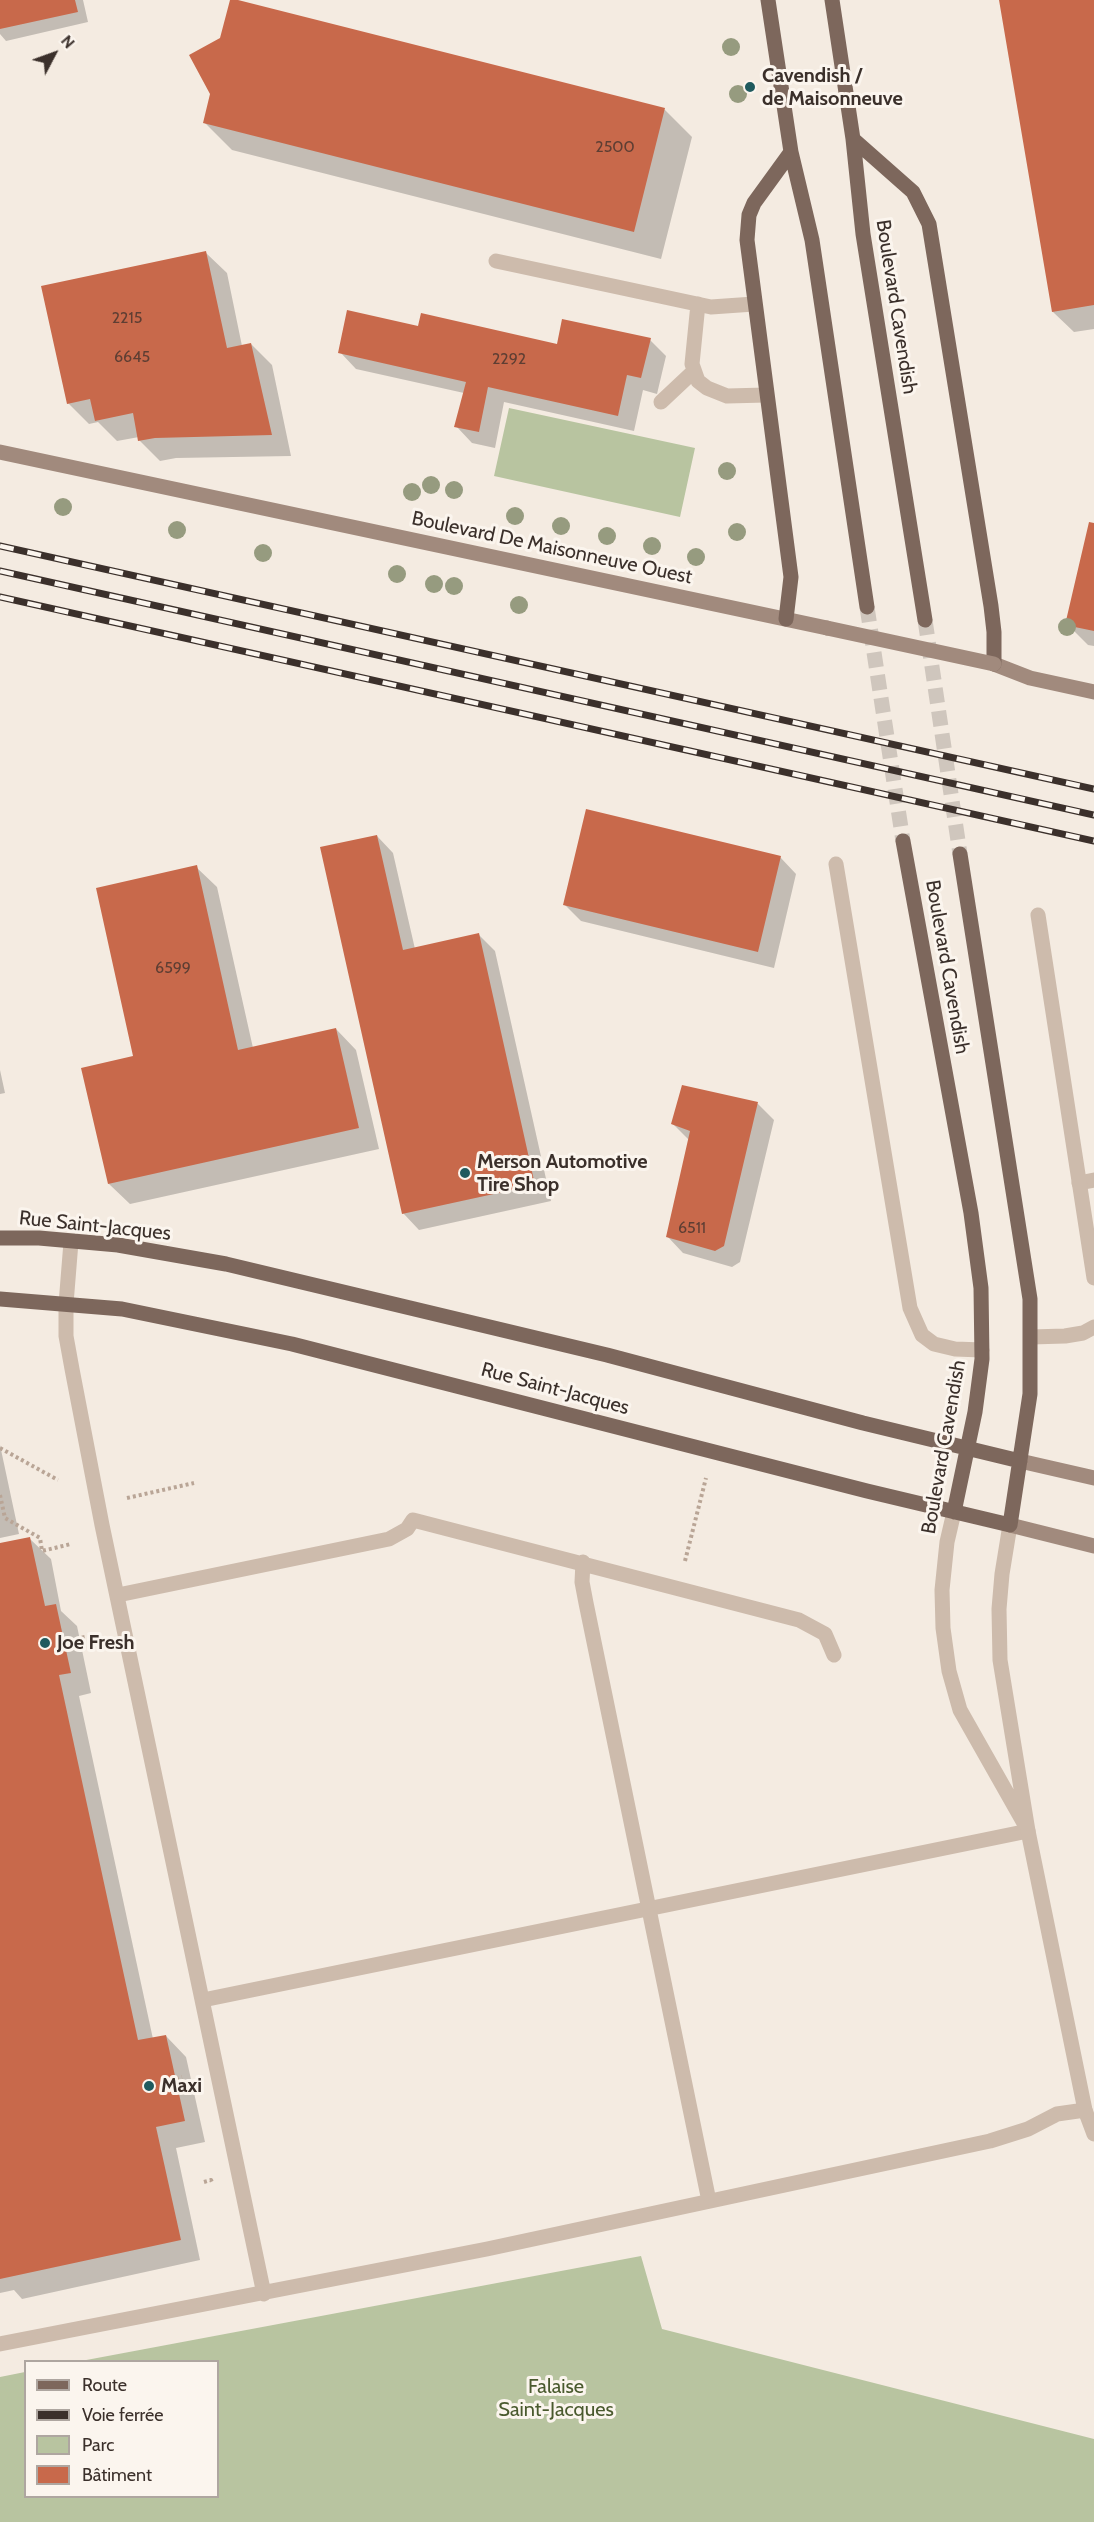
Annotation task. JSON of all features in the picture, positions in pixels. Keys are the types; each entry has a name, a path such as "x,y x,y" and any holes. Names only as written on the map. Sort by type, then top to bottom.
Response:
{"main road":[{"path":"768,0 791,152 812,240 867,607"},
{"name":"Boulevard Cavendish","path":"832,0 853,140 863,234 925,620"},
{"path":"853,140 913,192 929,224 991,606 994,664"},
{"path":"786,619 791,577 747,252 749,215 764,187 791,152"},
{"name":"Boulevard Cavendish","path":"903,841 971,1212 981,1288 982,1350 975,1412 954,1512"},
{"name":"Boulevard Cavendish","path":"960,854 1030,1299 1030,1394 1010,1525"},
{"name":"Rue Saint-Jacques","path":"0,1238 39,1238 118,1245 226,1264 606,1355 1020,1461"},
{"name":"Rue Saint-Jacques","path":"0,1299 122,1309 313,1350 1010,1525"}],"street":[{"path":"496,261 699,304 727,308 754,304"},
{"path":"699,304 692,363 698,381 707,388 727,396 766,395"},
{"path":"661,402 694,371"},
{"name":"Boulevard De Maisonneuve Ouest","path":"0,452 994,664 1030,678 1094,692"},
{"path":"836,864 910,1308 922,1335 934,1344 956,1349 982,1350"},
{"path":"1038,915 1086,1182 1094,1278"},
{"path":"71,1242 66,1336 72,1369 117,1595 264,2294"},
{"path":"1031,1337 1065,1336 1083,1333 1094,1327"},
{"name":"Rue Saint-Jacques","path":"1020,1461 1094,1478"},
{"name":"Boulevard Cavendish","path":"954,1512 947,1542 942,1590 943,1628 949,1671 960,1710 1028,1831"},
{"path":"117,1595 389,1539 407,1529 413,1520 799,1620 825,1634 834,1655"},
{"name":"Boulevard Cavendish","path":"1010,1525 1002,1574 998,1633 1000,1660 1028,1831 1085,2110 1094,2134"},
{"name":"Rue Saint-Jacques","path":"1010,1525 1094,1546"},
{"path":"582,1562 582,1582 709,2201"},
{"path":"203,2000 1028,1831"},
{"path":"0,2344 264,2294 990,2141 1028,2129 1057,2114 1085,2110"}],"path":[{"path":"0,1448 58,1480"},
{"path":"691,1538 706,1477"},
{"path":"127,1498 194,1483"},
{"path":"0,1495 5,1518 40,1538 42,1551 71,1544"},
{"path":"0,1523 5,1518"},
{"path":"64,1641 90,1636"},
{"path":"176,2079 183,2077"}],"green space":[{"path":"509,408 695,448 680,517 494,476"},
{"name":"Falaise Saint-Jacques","path":"641,2256 662,2329 1094,2439 1094,2522 0,2522 0,2377 24,2372 24,2498 219,2498 219,2360 86,2360"}],"building":[{"path":"0,0 75,0 78,12 0,29"},
{"path":"230,0 238,0 665,108 634,232 203,123 210,94 189,55 220,38"},
{"path":"999,0 1094,0 1094,305 1052,312"},
{"path":"206,251 227,348 251,343 272,435 155,438 138,441 133,413 95,421 90,399 67,404 41,286"},
{"path":"347,310 418,326 421,313 557,344 562,319 651,338 641,378 627,375 618,416 488,387 479,432 454,427 466,382 338,353"},
{"path":"1089,522 1094,523 1094,631 1065,625"},
{"path":"586,809 781,856 758,952 563,905"},
{"path":"377,835 403,950 479,933 535,1185 402,1214 320,847"},
{"path":"197,865 238,1050 336,1028 359,1128 108,1184 81,1068 133,1056 96,888"},
{"path":"682,1085 758,1102 724,1246 715,1251 666,1237 690,1131 671,1124"},
{"path":"30,1537 45,1606 56,1604 71,1673 59,1675 138,2040 166,2035 185,2121 156,2127 181,2240 0,2279 0,1543"}],"tunnel":[{"path":"867,607 903,841"},
{"path":"925,620 960,854"}],"railway":[{"path":"0,546 1094,789"},
{"path":"0,571 1094,815"},
{"path":"0,597 1094,841"}],"place":[{"name":"Cavendish / de Maisonneuve","path":"750,87"},
{"name":"Merson Automotive Tire Shop","path":"465,1173"},
{"name":"Joe Fresh","path":"45,1643"},
{"name":"Maxi","path":"149,2086"}]}
